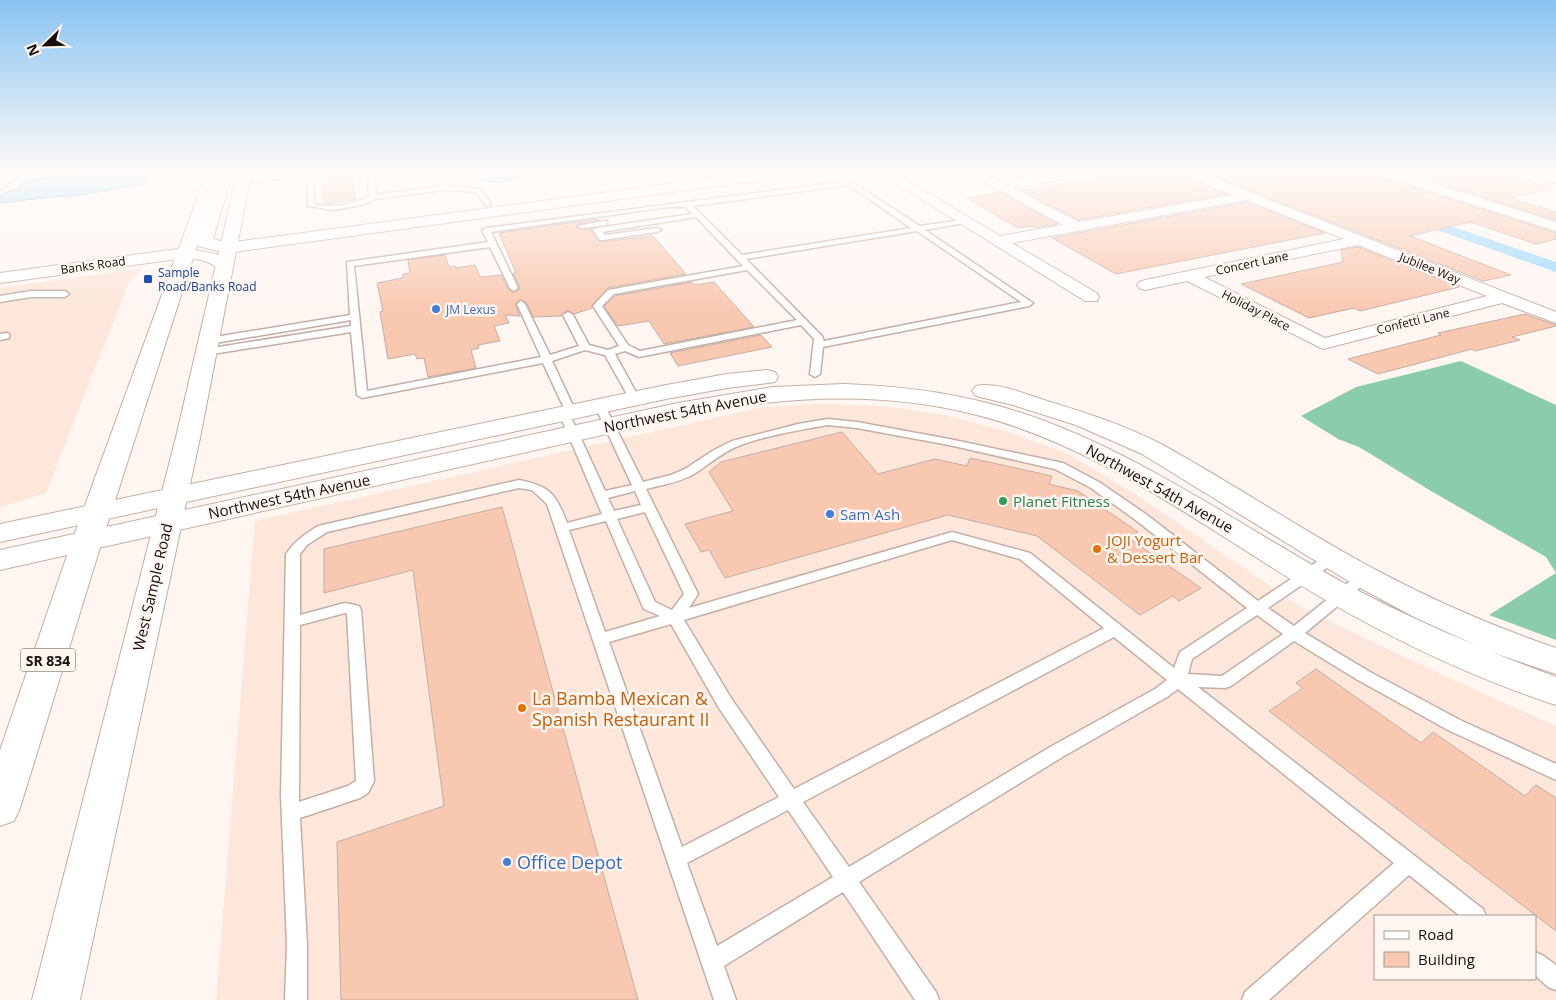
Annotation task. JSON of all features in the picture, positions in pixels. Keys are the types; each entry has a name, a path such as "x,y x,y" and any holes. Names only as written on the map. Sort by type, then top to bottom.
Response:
{"street":[{"name":"SR 834","path":"0,808 92,527 196,221"},
{"path":"211,221 204,242 227,250 439,221"},
{"name":"West Sample Road","path":"56,1000 208,347 234,221"},
{"path":"227,250 393,221"},
{"path":"965,221 1091,297"},
{"path":"1065,221 1077,227"},
{"path":"998,241 1112,221"},
{"name":"Jubilee Way","path":"1311,221 1556,318"},
{"path":"1536,221 1556,227"},
{"name":"Concert Lane","path":"1145,285 1360,240"},
{"name":"Banks Road","path":"0,278 185,253 211,257 227,250"},
{"name":"Holiday Place","path":"1190,276 1322,344"},
{"name":"Confetti Lane","path":"1322,344 1504,298"},
{"name":"Northwest 54th Avenue","path":"605,416 634,398 727,381 815,374 906,378 968,387 1021,400 1085,420 1151,449 1364,577 1427,610 1488,637 1556,661"},
{"name":"Northwest 54th Avenue","path":"0,560 92,527 570,419 786,393 838,391 900,395 956,403 1011,417 1067,437 1118,462 1195,505 1343,596 1407,629 1490,667 1556,691"},
{"name":"Northwest 54th Avenue","path":"0,533 92,527"}],"lane":[{"path":"514,288 486,230 554,221"},
{"path":"582,226 619,221"},
{"path":"641,221 596,230 603,238 657,230"},
{"path":"703,221 819,338 815,374"},
{"path":"818,345 1029,302 906,221"},
{"path":"740,258 965,221"},
{"path":"493,244 350,264 362,395 547,359 585,347 609,353 625,347"},
{"path":"750,267 611,292 598,306 625,347 639,354 803,322"},
{"path":"0,299 31,294 65,294"},
{"path":"521,304 547,359 601,496 649,605 675,617 725,703 928,1000"},
{"path":"568,315 585,347"},
{"path":"208,347 355,317"},
{"path":"208,347 356,328"},
{"path":"609,353 634,398"},
{"path":"605,416 691,594 675,617"},
{"path":"601,496 675,478 689,472 718,452 736,443 798,427 828,422 857,425 950,442 1059,466 1088,481 1142,518 1257,609 1294,634 1364,676 1454,725 1556,772"},
{"path":"296,1000 297,945 291,813 293,554 302,542 322,529 519,484 536,487 553,502 725,1000"},
{"path":"562,528 648,507"},
{"path":"600,638 952,536 1026,556 1178,680 1475,915"},
{"path":"712,961 1058,751 1161,693 1178,680 1185,656 1332,558"},
{"path":"1178,680 1225,682 1294,634 1364,577"},
{"path":"291,813 354,792 362,787 365,781 354,610 345,608 292,622"},
{"path":"677,860 1116,629"},
{"path":"1253,1000 1408,863"},
{"path":"1536,963 1556,979"}],"shaded area":[{"path":"142,268 128,284 46,493 0,507 0,288"},
{"path":"819,404 883,406 945,415 1012,433 1068,454 1138,496 1301,607 1427,668 1556,726 1556,1000 216,1000 255,521 764,407"}],"green space":[{"path":"1461,361 1556,405 1556,573 1546,557 1359,447 1338,439 1301,416 1356,387"},
{"path":"1556,573 1556,640 1489,615"}],"building":[{"path":"595,221 578,224 576,227 582,230 592,229 591,231 600,242 653,236 686,274 608,288 592,305 592,308 574,314 567,310 561,316 533,317 527,303 520,300 515,304 520,316 505,315 509,323 494,326 500,341 478,345 479,348 471,350 476,368 428,377 424,358 417,359 415,354 388,359 380,312 383,311 377,283 403,278 403,274 410,273 408,260 445,255 449,267 455,266 456,268 475,265 480,277 501,275 508,289 514,293 520,288 513,273 516,273 499,233"},
{"path":"1006,221 1051,221 1057,224 1035,228 1030,226 1018,228"},
{"path":"1146,221 1294,221 1325,233 1116,274 1052,238"},
{"path":"1328,221 1517,221 1556,233 1556,239 1536,244 1470,222 1410,236 1511,275 1483,281"},
{"path":"1358,247 1459,287 1360,311 1354,308 1309,318 1241,284 1343,262 1341,250"},
{"path":"692,282 695,285 714,282 754,327 664,344 649,321 618,326 604,306 615,296"},
{"path":"1525,314 1556,326 1512,337 1520,340 1475,351 1472,349 1378,374 1348,359 1441,335 1438,333"},
{"path":"761,335 772,347 678,366 670,353"},
{"path":"842,432 878,474 935,459 967,466 970,458 1052,476 1049,484 1078,491 1138,532 1127,537 1201,588 1179,601 1173,596 1140,615 1037,536 948,515 725,578 709,550 701,552 685,524 733,511 709,472 721,462"},
{"path":"502,507 638,1000 341,1000 337,842 444,806 413,570 324,593 324,549"},
{"path":"1316,669 1421,743 1433,732 1525,796 1536,785 1556,798 1556,931 1269,711 1303,688 1296,683"}],"waterway":[{"path":"1424,221 1556,267"}],"place":[{"name":"Sample Road/Banks Road","path":"148,279"},
{"name":"JM Lexus","path":"436,309"},
{"name":"Planet Fitness","path":"1003,501"},
{"name":"Sam Ash","path":"830,514"},
{"name":"JOJI Yogurt & Dessert Bar","path":"1097,549"},
{"name":"La Bamba Mexican & Spanish Restaurant II","path":"522,708"},
{"name":"Office Depot","path":"507,862"}]}
